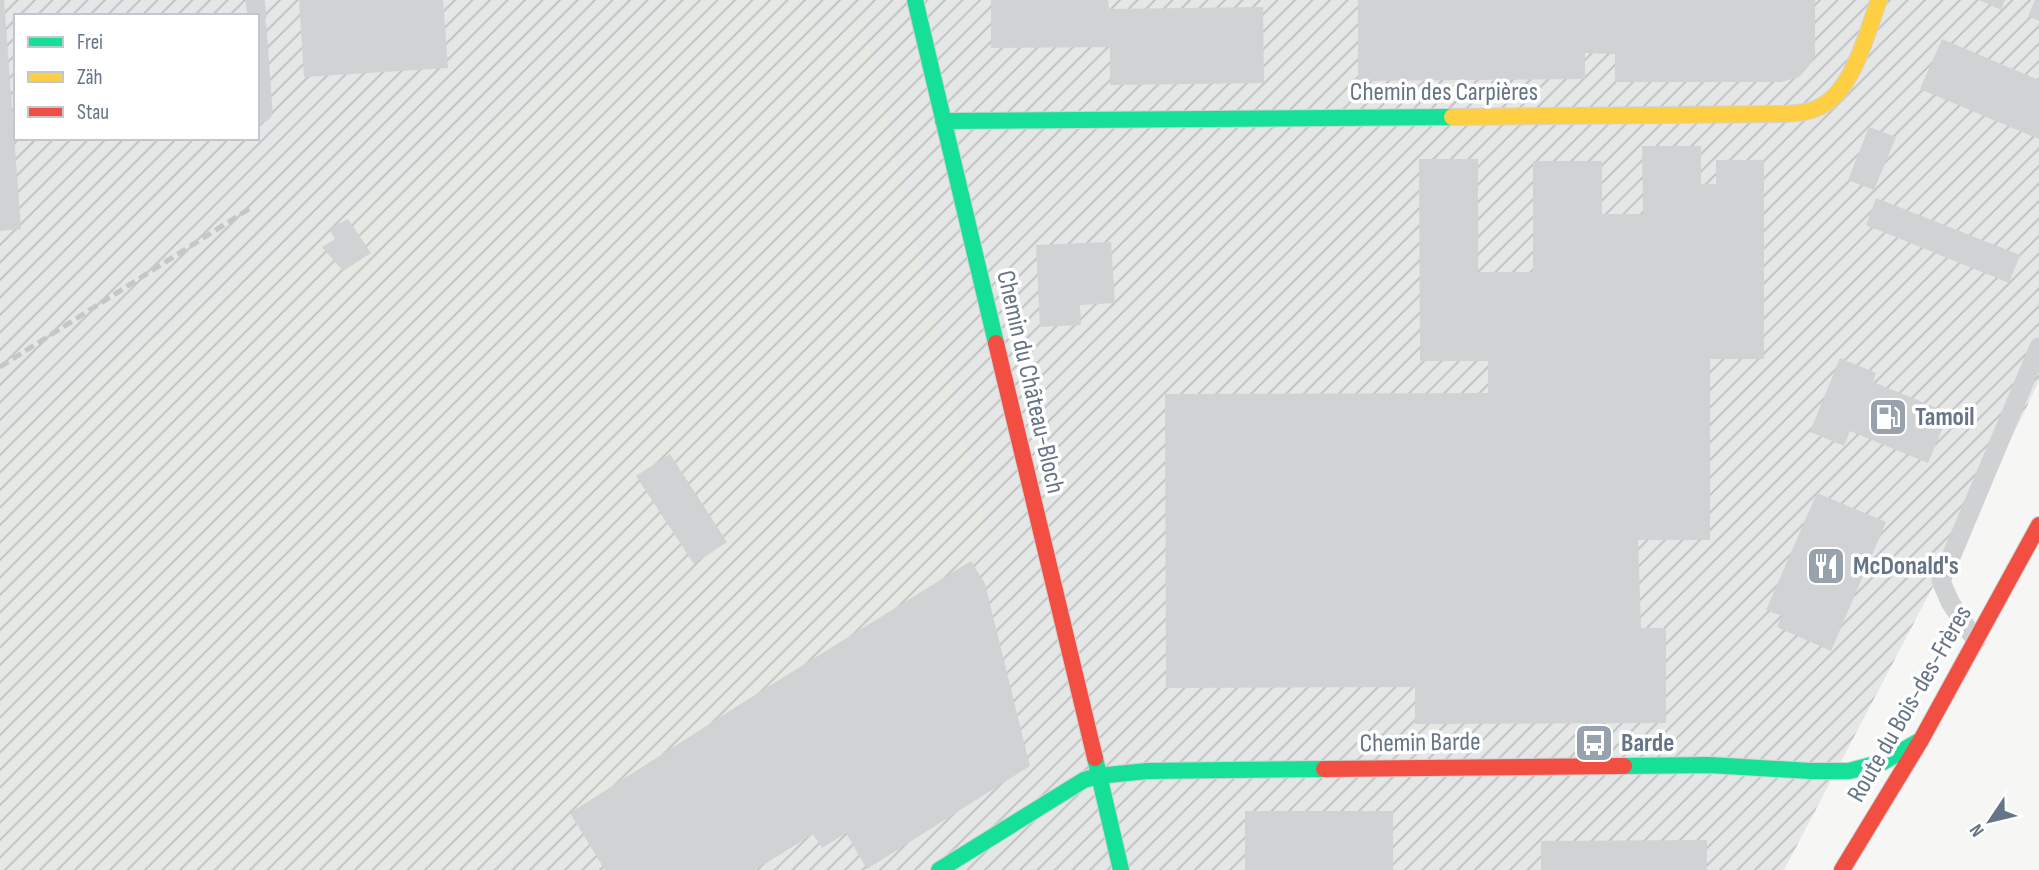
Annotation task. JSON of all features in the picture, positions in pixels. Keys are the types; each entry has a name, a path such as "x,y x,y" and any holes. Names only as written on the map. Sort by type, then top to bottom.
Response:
{"street":[{"name":"Chemin du Château-Bloch","path":"915,0 1121,870"},
{"name":"Chemin des Carpières","path":"943,121 1786,114 1811,111 1828,102 1842,88 1879,0"},
{"name":"Route du Bois-des-Frères","path":"1842,870 1921,740 2039,525"},
{"name":"Chemin Barde","path":"939,870 1084,780 1098,776 1147,771 1709,765 1849,771 1883,762 1921,740"}],"lane":[{"path":"259,55 263,112"},
{"path":"1976,640 1950,602 1941,581 2039,347"}],"shaded area":[{"path":"0,0 2039,0 2039,381 1784,870 0,870"},
{"path":"691,0 796,0 823,44 862,15 990,545 971,561 475,870 0,870 0,434"}],"building":[{"path":"0,0 4,0 21,229 0,231"},
{"path":"299,0 443,0 448,68 304,77"},
{"path":"991,0 1108,0 1109,9 1263,7 1264,83 1110,85 1110,47 991,48"},
{"path":"1358,0 1815,0 1815,56 1799,77 1781,82 1615,82 1615,54 1585,53 1585,79 1358,81"},
{"path":"1979,0 2005,0 2001,10"},
{"path":"2035,0 2039,0 2039,21 2028,16"},
{"path":"1942,39 2039,80 2039,139 1920,89"},
{"path":"1869,127 1896,137 1874,190 1848,180"},
{"path":"1642,146 1701,146 1701,184 1716,184 1716,160 1764,160 1764,359 1710,359 1710,540 1638,540 1641,628 1666,628 1666,723 1415,724 1415,687 1166,688 1165,394 1488,393 1488,361 1420,361 1419,159 1478,159 1478,272 1533,272 1533,161 1602,161 1602,214 1643,214"},
{"path":"1876,198 2020,255 2009,283 1866,225"},
{"path":"348,219 371,253 343,271 322,247 335,239 329,229"},
{"path":"1111,242 1115,303 1080,305 1081,325 1040,327 1036,245"},
{"path":"1840,358 1876,373 1873,382 1949,413 1928,463 1850,431 1844,446 1810,432"},
{"path":"670,454 727,542 694,564 636,476"},
{"name":"McDonald's","path":"1817,493 1886,522 1831,651 1777,627 1782,616 1766,610"},
{"path":"971,561 985,584 1030,766 867,869 846,833 822,848 813,834 755,870 605,870 570,813"},
{"path":"1245,811 1393,811 1393,870 1245,870"},
{"path":"1707,840 1707,870 1541,870 1541,841"}],"railway":[{"path":"0,367 252,207"}],"traffic: fast":[{"path":"915,0 996,343"},
{"path":"943,121 1452,117"},
{"path":"1624,766 1709,765 1849,771 1883,762 1921,740"},
{"path":"1095,758 1121,870"},
{"path":"939,870 1084,780 1098,776 1147,771 1324,769"}],"traffic: slow":[{"path":"1452,117 1786,114 1810,111 1834,97 1843,86 1858,58 1879,0"}],"traffic: jam":[{"path":"996,343 1095,758"},
{"path":"1842,870 1921,740 2039,525"},
{"path":"1324,769 1624,766"}],"place":[{"name":"Tamoil","path":"1888,417"},
{"name":"McDonald's","path":"1826,566"},
{"name":"Barde","path":"1594,743"}]}
